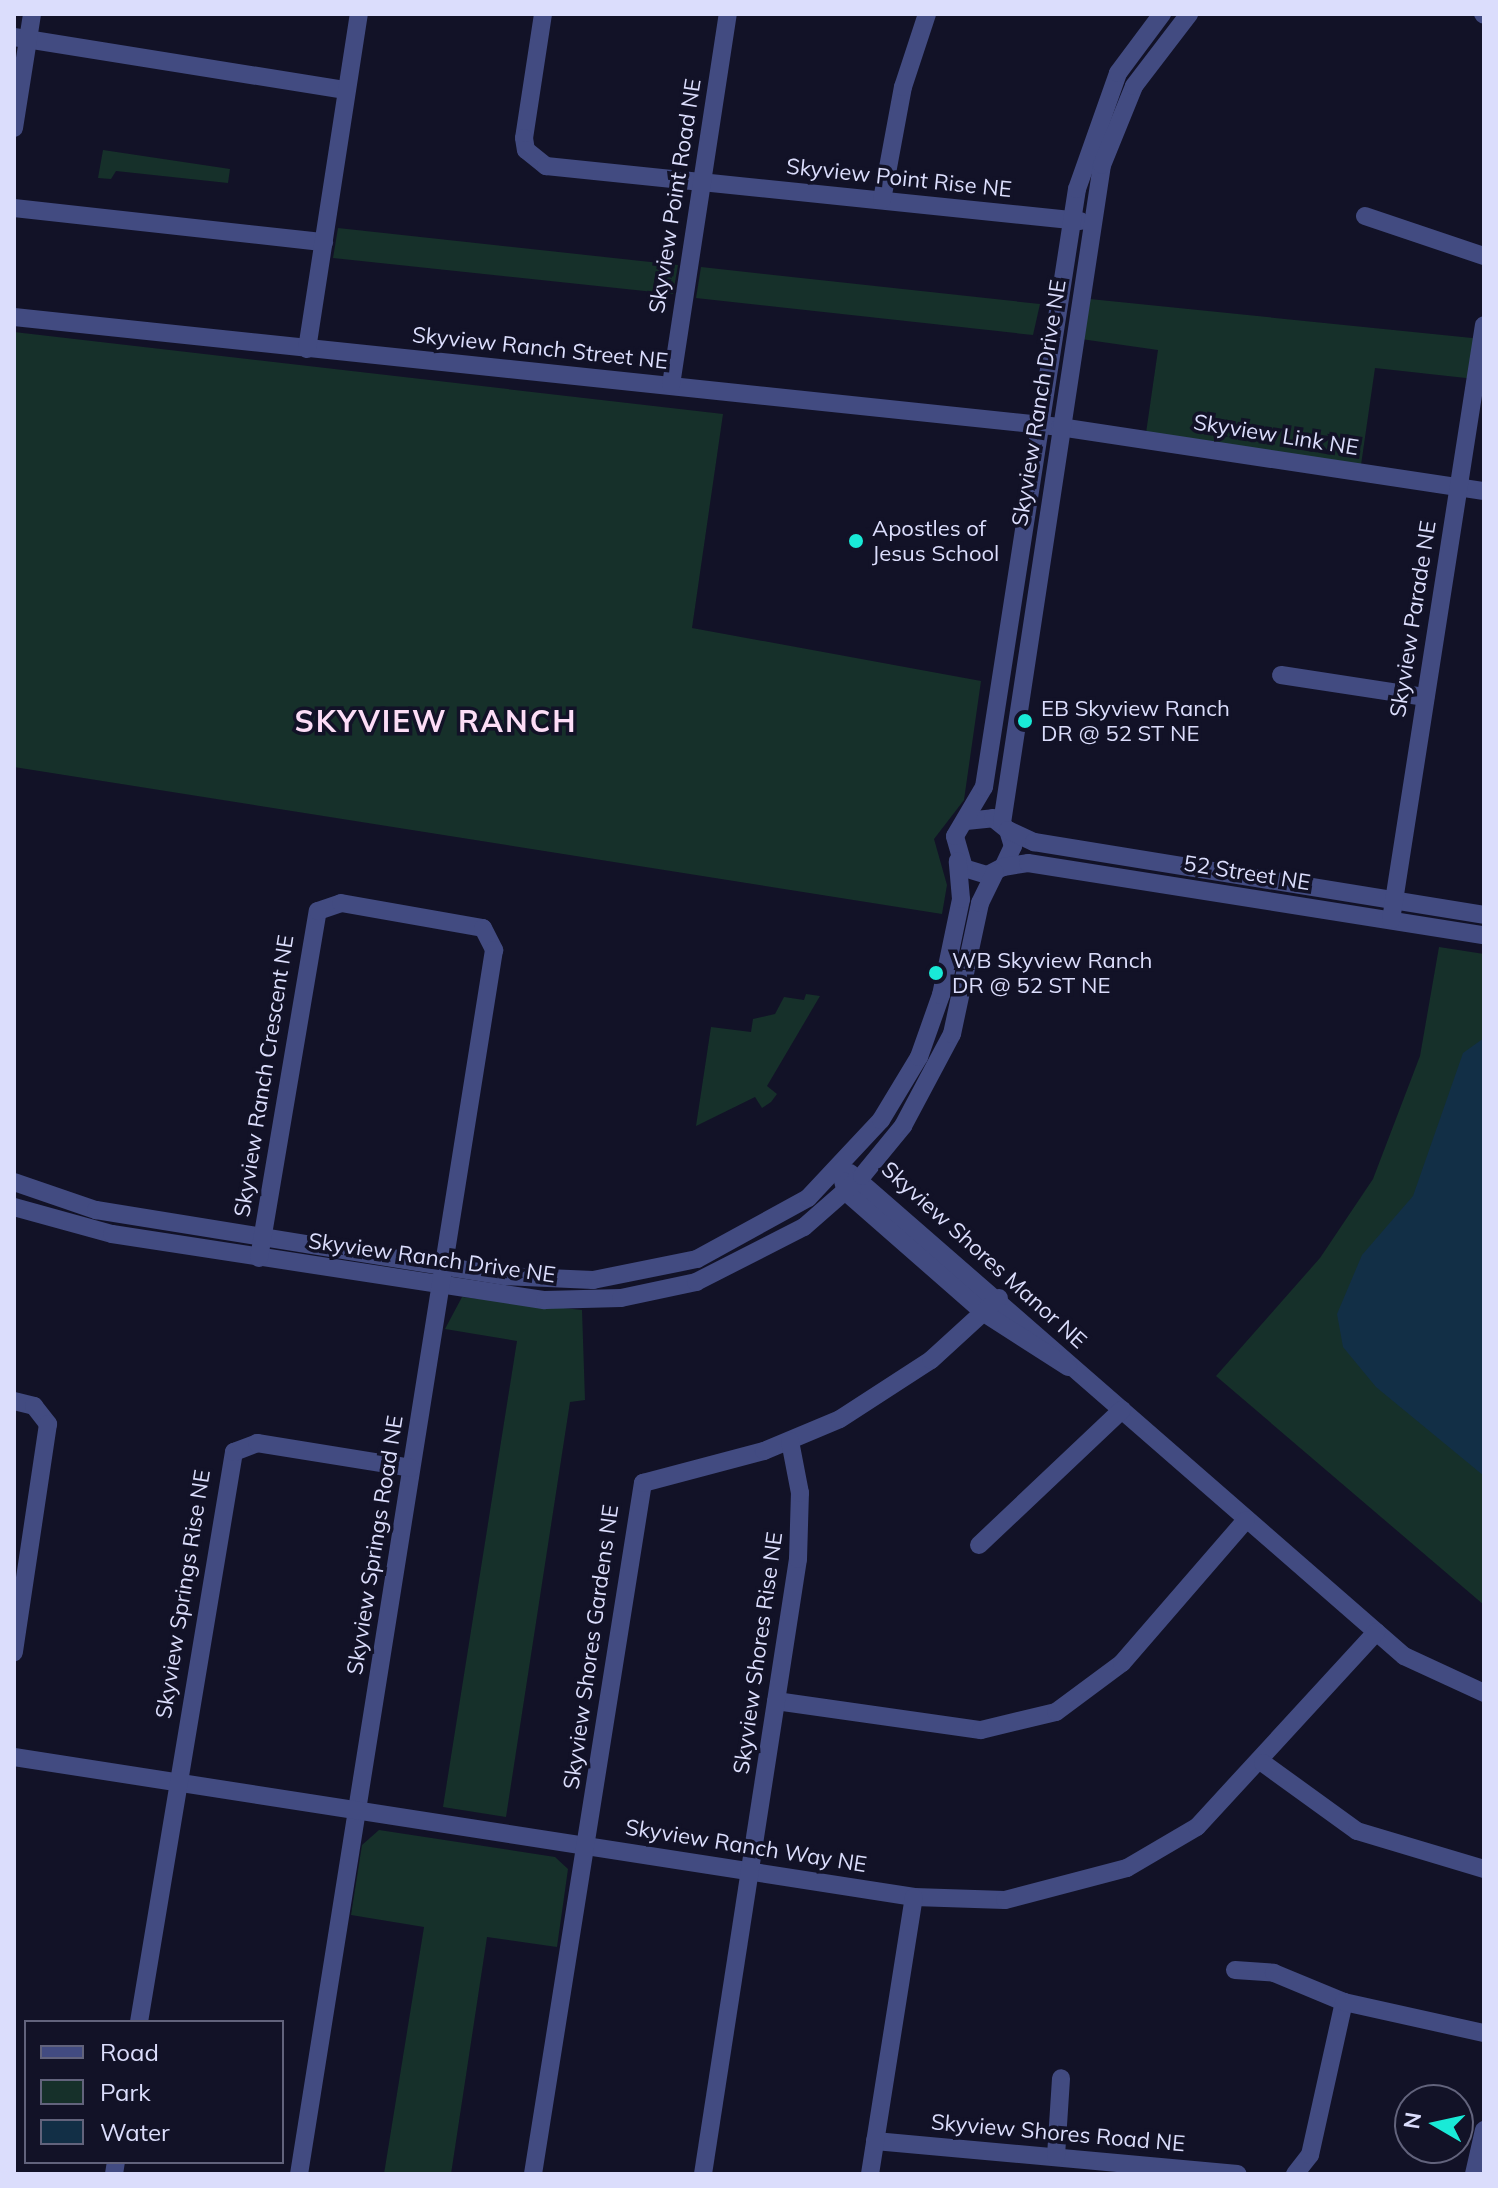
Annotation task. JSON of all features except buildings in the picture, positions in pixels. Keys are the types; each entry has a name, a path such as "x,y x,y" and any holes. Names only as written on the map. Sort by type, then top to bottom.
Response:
{"street":[{"path":"14,128 21,38 32,14"},
{"path":"307,349 359,14"},
{"name":"Skyview Point Rise NE","path":"543,14 524,138 534,160 702,182 1091,222"},
{"name":"Skyview Point Road NE","path":"671,385 728,14"},
{"path":"882,200 903,87 927,14"},
{"name":"Skyview Ranch Drive NE","path":"966,821 984,787 1072,220 1102,109 1162,14"},
{"name":"Skyview Ranch Drive NE","path":"1005,826 1091,222 1121,110 1189,14"},
{"path":"21,38 346,90"},
{"path":"14,208 324,242"},
{"path":"1365,216 1484,256"},
{"name":"Skyview Ranch Street NE","path":"14,317 1060,427"},
{"name":"Skyview Parade NE","path":"1391,920 1484,325"},
{"name":"Skyview Link NE","path":"1060,427 1484,491"},
{"path":"1281,675 1425,697"},
{"path":"984,816 1005,826 1013,846 999,870 971,872 958,861 955,836 966,821 984,816"},
{"name":"52 Street NE","path":"1005,826 1034,842 1484,915"},
{"name":"Skyview Ranch Drive NE","path":"14,1182 96,1210 443,1266 545,1280 660,1271 754,1233 840,1170 897,1096 932,1026 961,899 958,861"},
{"name":"52 Street NE","path":"999,870 1028,863 1484,935"},
{"name":"Skyview Ranch Drive NE","path":"14,1207 76,1227 259,1258 545,1300 670,1289 781,1242 862,1176 938,1066 961,1004 982,894 999,870"},
{"name":"Skyview Ranch Crescent NE","path":"259,1258 312,925 318,911 341,903 471,924 491,936 440,1286"},
{"path":"840,1170 846,1192"},
{"name":"Skyview Shores Manor NE","path":"840,1170 862,1176 1077,1372 1376,1632 1430,1674 1484,1693"},
{"name":"Skyview Shores Manor NE","path":"846,1192 984,1313 1077,1372"},
{"name":"Skyview Springs Road NE","path":"299,2174 440,1286"},
{"name":"Skyview Shores Gardens NE","path":"533,2174 639,1491 651,1477 790,1441 901,1383 999,1298"},
{"path":"14,1401 34,1406 48,1424 14,1652"},
{"path":"979,1545 1122,1410"},
{"name":"Skyview Shores Rise NE","path":"703,2174 801,1524 790,1441"},
{"name":"Skyview Springs Rise NE","path":"178,1782 234,1452 257,1443 411,1468"},
{"path":"776,1701 981,1730 1056,1712 1122,1663 1246,1520"},
{"name":"Skyview Ranch Way NE","path":"14,1757 914,1897 1044,1896 1127,1868 1197,1827 1263,1763 1376,1632"},
{"path":"1263,1763 1357,1831 1484,1869"},
{"path":"139,2020 178,1782"},
{"path":"870,2174 914,1897"},
{"path":"1235,1970 1274,1973 1344,2002 1484,2033"},
{"path":"1295,2174 1310,2155 1344,2002"},
{"path":"1056,2156 1061,2078"},
{"path":"1474,2174 1484,2130"},
{"name":"Skyview Shores Road NE","path":"875,2141 1237,2174"}],"green space":[{"path":"103,150 230,169 228,183 116,171 111,179 98,178"},
{"path":"338,228 678,265 673,294 333,258"},
{"path":"701,267 1040,304 1033,335 696,298"},
{"path":"1080,298 1482,339 1475,379 1375,368 1360,472 1145,440 1158,350 1074,338"},
{"path":"14,332 723,414 692,628 981,681 964,800 934,839 947,885 942,914 14,767"},
{"path":"1439,947 1484,954 1484,1605 1216,1376 1320,1258 1373,1179 1420,1056"},
{"path":"806,994 820,996 767,1086 777,1094 771,1102 762,1108 755,1097 696,1126 711,1027 751,1032 753,1019 775,1014 784,997 804,1000"},
{"path":"462,1297 582,1310 585,1400 570,1402 506,1817 443,1807 517,1341 445,1329"},
{"path":"379,1830 555,1857 568,1869 557,1947 487,1937 451,2174 384,2174 424,1927 351,1915 362,1845"}],"water":[{"path":"1484,1038 1484,1476 1376,1387 1343,1347 1337,1314 1362,1255 1413,1196 1463,1053"}],"place":[{"name":"Apostles of Jesus School","path":"856,541"},
{"name":"EB Skyview Ranch DR @ 52 ST NE","path":"1025,721"},
{"name":"WB Skyview Ranch DR @ 52 ST NE","path":"936,973"}],"district":[{"name":"SKYVIEW RANCH","path":"436,721"}]}
